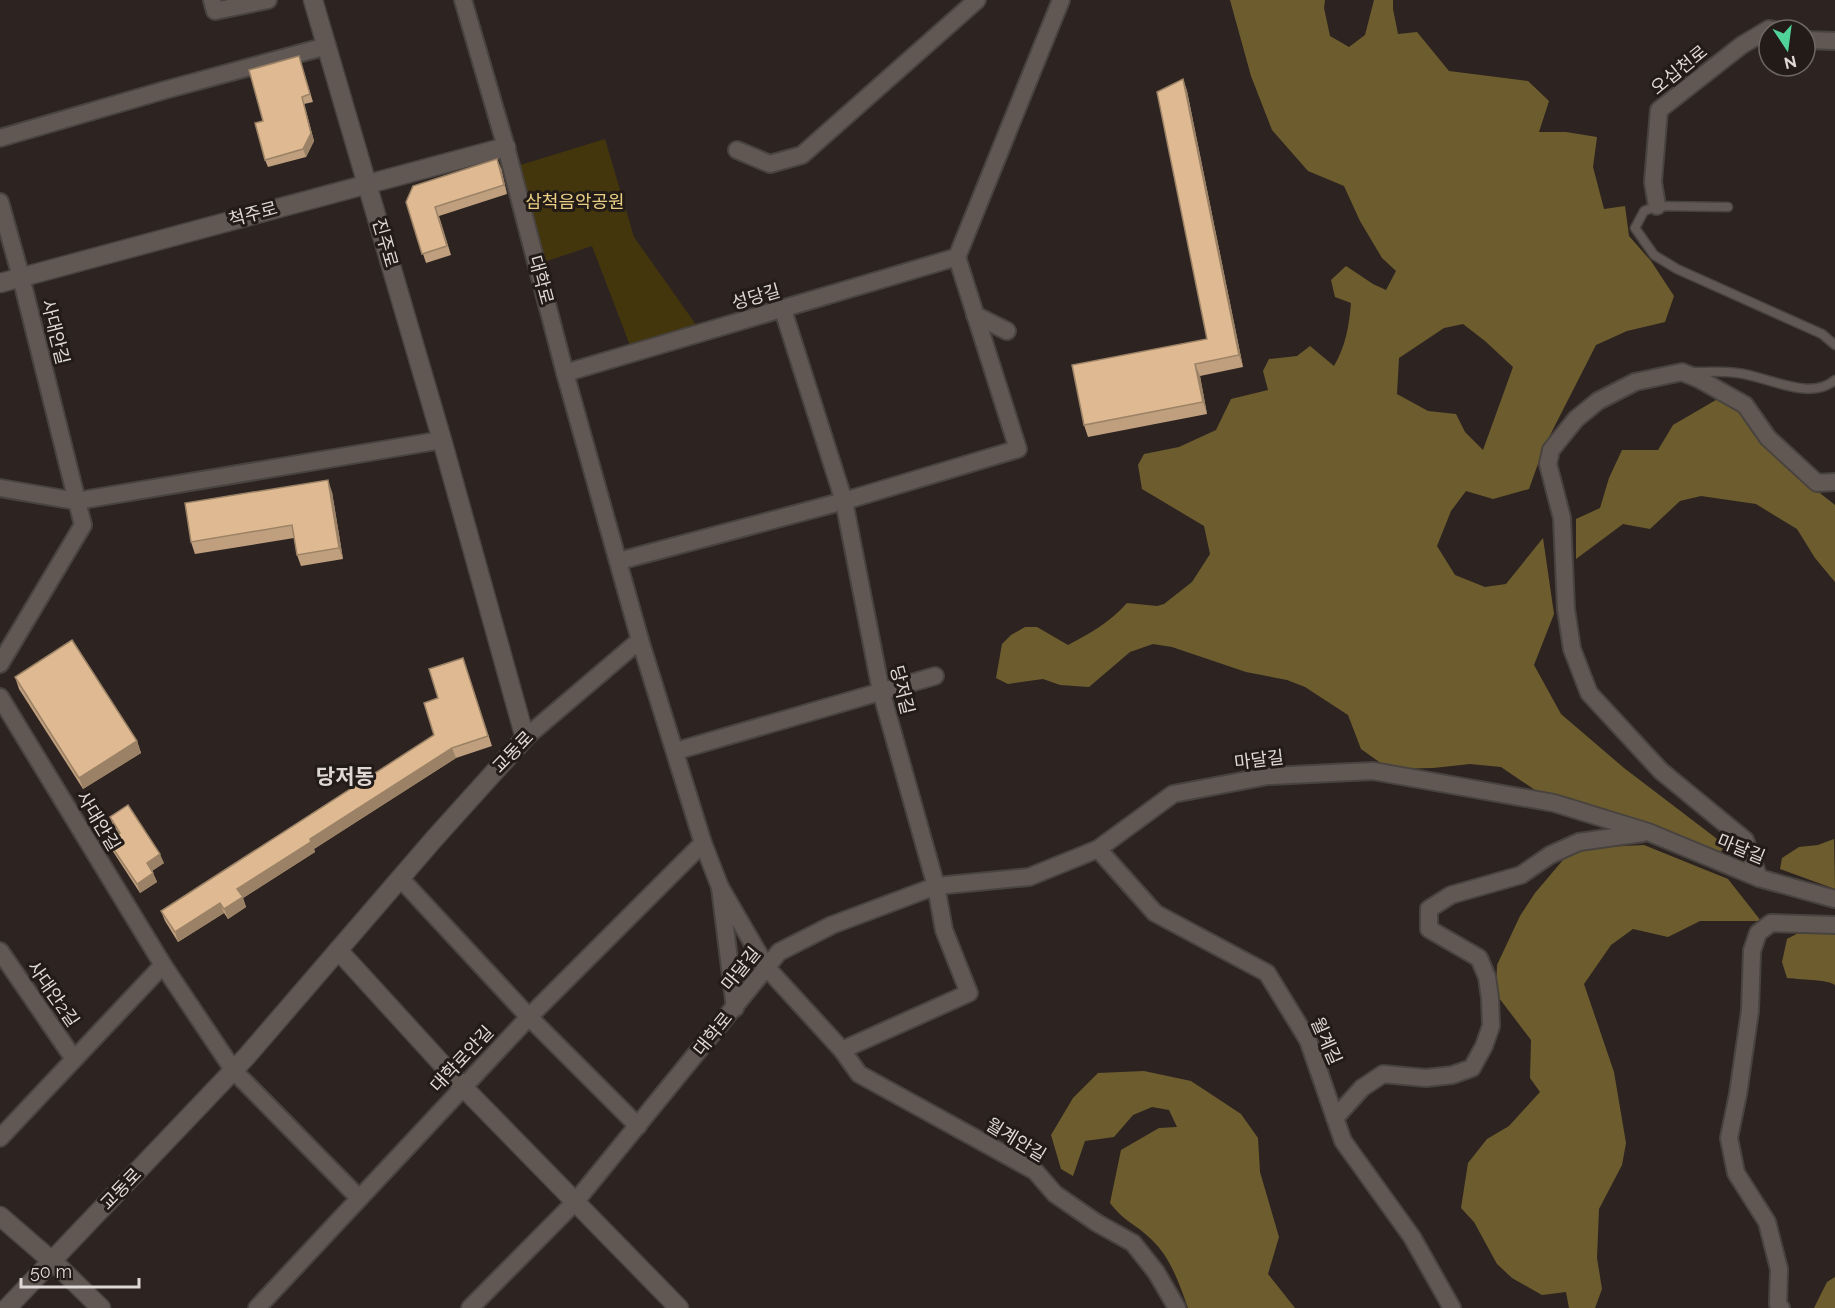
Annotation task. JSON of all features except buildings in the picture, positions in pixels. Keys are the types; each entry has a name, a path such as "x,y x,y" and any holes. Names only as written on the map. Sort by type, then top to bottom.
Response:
{"street":[{"path":"212,0 215,11 268,0"},
{"name":"진주로","path":"313,0 442,440 525,738"},
{"name":"대학로","path":"463,0 506,147 565,373 640,640 703,843 720,887 767,968"},
{"path":"737,150 770,164 802,155 977,0"},
{"path":"619,561 844,501 1018,449 957,257 1061,0"},
{"name":"오십천로","path":"1657,206 1653,182 1659,110 1757,36"},
{"path":"1817,40 1835,41"},
{"path":"0,138 327,46"},
{"name":"척주로","path":"0,283 506,147"},
{"name":"사대안길","path":"0,202 83,525 0,663"},
{"name":"성당길","path":"565,373 957,257"},
{"name":"당저길","path":"783,310 844,501 881,692 936,886"},
{"path":"975,315 1006,330"},
{"path":"1759,878 1745,840 1660,771 1589,693 1572,649 1566,609 1562,518 1548,464 1551,450 1576,419 1598,401 1635,382 1682,372 1745,405 1768,438 1818,483 1835,482"},
{"path":"0,488 76,501 442,440"},
{"name":"교동로","path":"7,1308 234,1071 400,878 525,738 640,640"},
{"path":"676,751 935,676"},
{"name":"사대안길","path":"0,698 163,965"},
{"name":"마달길","path":"735,1008 780,952 832,925 936,886 1029,877 1098,849 1173,794 1268,776 1373,771 1554,803 1648,832 1759,878 1835,900"},
{"path":"1335,1118 1362,1089 1383,1074 1426,1078 1452,1076 1472,1068 1484,1046 1491,1026 1487,977 1479,958 1429,929 1429,909 1451,894 1521,875 1550,855 1579,842 1648,832"},
{"name":"대학로안길","path":"257,1308 529,1017 703,843"},
{"name":"월계길","path":"1098,849 1155,913 1267,973 1308,1040 1343,1141 1412,1237 1452,1308"},
{"path":"400,878 529,1017 638,1126"},
{"path":"842,1050 969,993 944,930 936,886"},
{"name":"대학로","path":"470,1308 576,1202 735,1008 720,887"},
{"path":"1781,1308 1778,1304 1779,1269 1767,1222 1736,1173 1729,1137 1738,1094 1750,1011 1752,951 1758,933 1771,923 1835,925"},
{"path":"338,950 463,1087 679,1308"},
{"name":"사대안2길","path":"0,951 74,1059"},
{"path":"163,965 234,1071 359,1198"},
{"name":"사대안2길","path":"0,1138 163,965"},
{"name":"월계안길","path":"767,968 842,1050 859,1074 1035,1171 1055,1194 1097,1223 1133,1243 1156,1272 1177,1308"},
{"path":"0,1216 101,1308"}],"lane":[{"path":"1728,207 1657,206 1644,211 1635,228 1654,255 1677,269 1822,334 1835,345"},
{"path":"1682,372 1738,373 1808,390 1826,388 1835,380"}],"green space":[{"name":"삼척음악공원","path":"605,139 634,237 699,329 631,348 592,246 541,263 517,166"}],"shaded area":[{"path":"1230,0 1325,0 1324,8 1330,36 1349,47 1365,35 1374,0 1393,0 1398,34 1417,32 1449,71 1528,81 1549,101 1539,132 1566,132 1597,137 1593,167 1604,209 1625,206 1629,236 1651,261 1674,296 1665,322 1627,331 1596,345 1544,447 1529,489 1493,499 1466,491 1451,511 1437,546 1455,575 1485,587 1506,584 1543,538 1554,614 1534,665 1561,714 1624,768 1725,845 1720,853 1596,807 1535,790 1501,767 1470,764 1389,769 1361,749 1348,715 1305,687 1287,680 1246,672 1172,647 1153,644 1130,652 1089,687 1060,685 1043,679 1008,684 996,678 1002,644 1011,635 1025,627 1037,627 1068,645 1100,627 1127,603 1157,606 1164,604 1192,582 1210,554 1204,526 1142,489 1138,465 1144,454 1179,447 1216,430 1231,399 1268,390 1263,371 1269,359 1297,356 1310,346 1334,366 1346,335 1351,303 1335,297 1331,280 1346,266 1386,290 1396,271 1382,258 1360,221 1344,186 1308,171 1272,130 1251,76","holes":["1463,324 1513,367 1483,450 1465,432 1456,414 1428,411 1397,394 1399,358 1444,328"]},
{"path":"1721,397 1742,411 1811,486 1835,505 1835,582 1815,558 1797,529 1756,504 1701,496 1680,501 1650,529 1623,524 1576,559 1576,519 1600,508 1609,478 1622,450 1658,450 1673,425"},
{"path":"1834,839 1835,889 1780,869 1782,858 1799,847 1818,845"},
{"path":"1644,845 1728,879 1761,921 1700,921 1668,937 1633,929 1611,945 1584,984 1614,1072 1626,1143 1622,1165 1599,1209 1597,1258 1602,1289 1595,1308 1569,1308 1566,1292 1542,1295 1512,1278 1497,1264 1474,1222 1461,1208 1468,1163 1487,1139 1509,1126 1540,1092 1530,1078 1531,1040 1496,994 1497,965 1520,916 1535,893 1563,860 1584,848"},
{"path":"1802,931 1835,934 1835,985 1787,978 1782,962 1787,939"},
{"path":"1144,1071 1191,1081 1241,1114 1258,1138 1260,1172 1279,1237 1268,1274 1295,1308 1188,1308 1174,1271 1164,1254 1151,1239 1110,1203 1121,1150 1159,1128 1177,1127 1169,1110 1152,1107 1133,1115 1114,1137 1085,1141 1073,1176 1061,1169 1051,1135 1073,1098 1098,1073"},
{"path":"1835,1277 1835,1308 1814,1308 1827,1282"}],"district":[{"name":"당저동","path":"345,777"}]}
